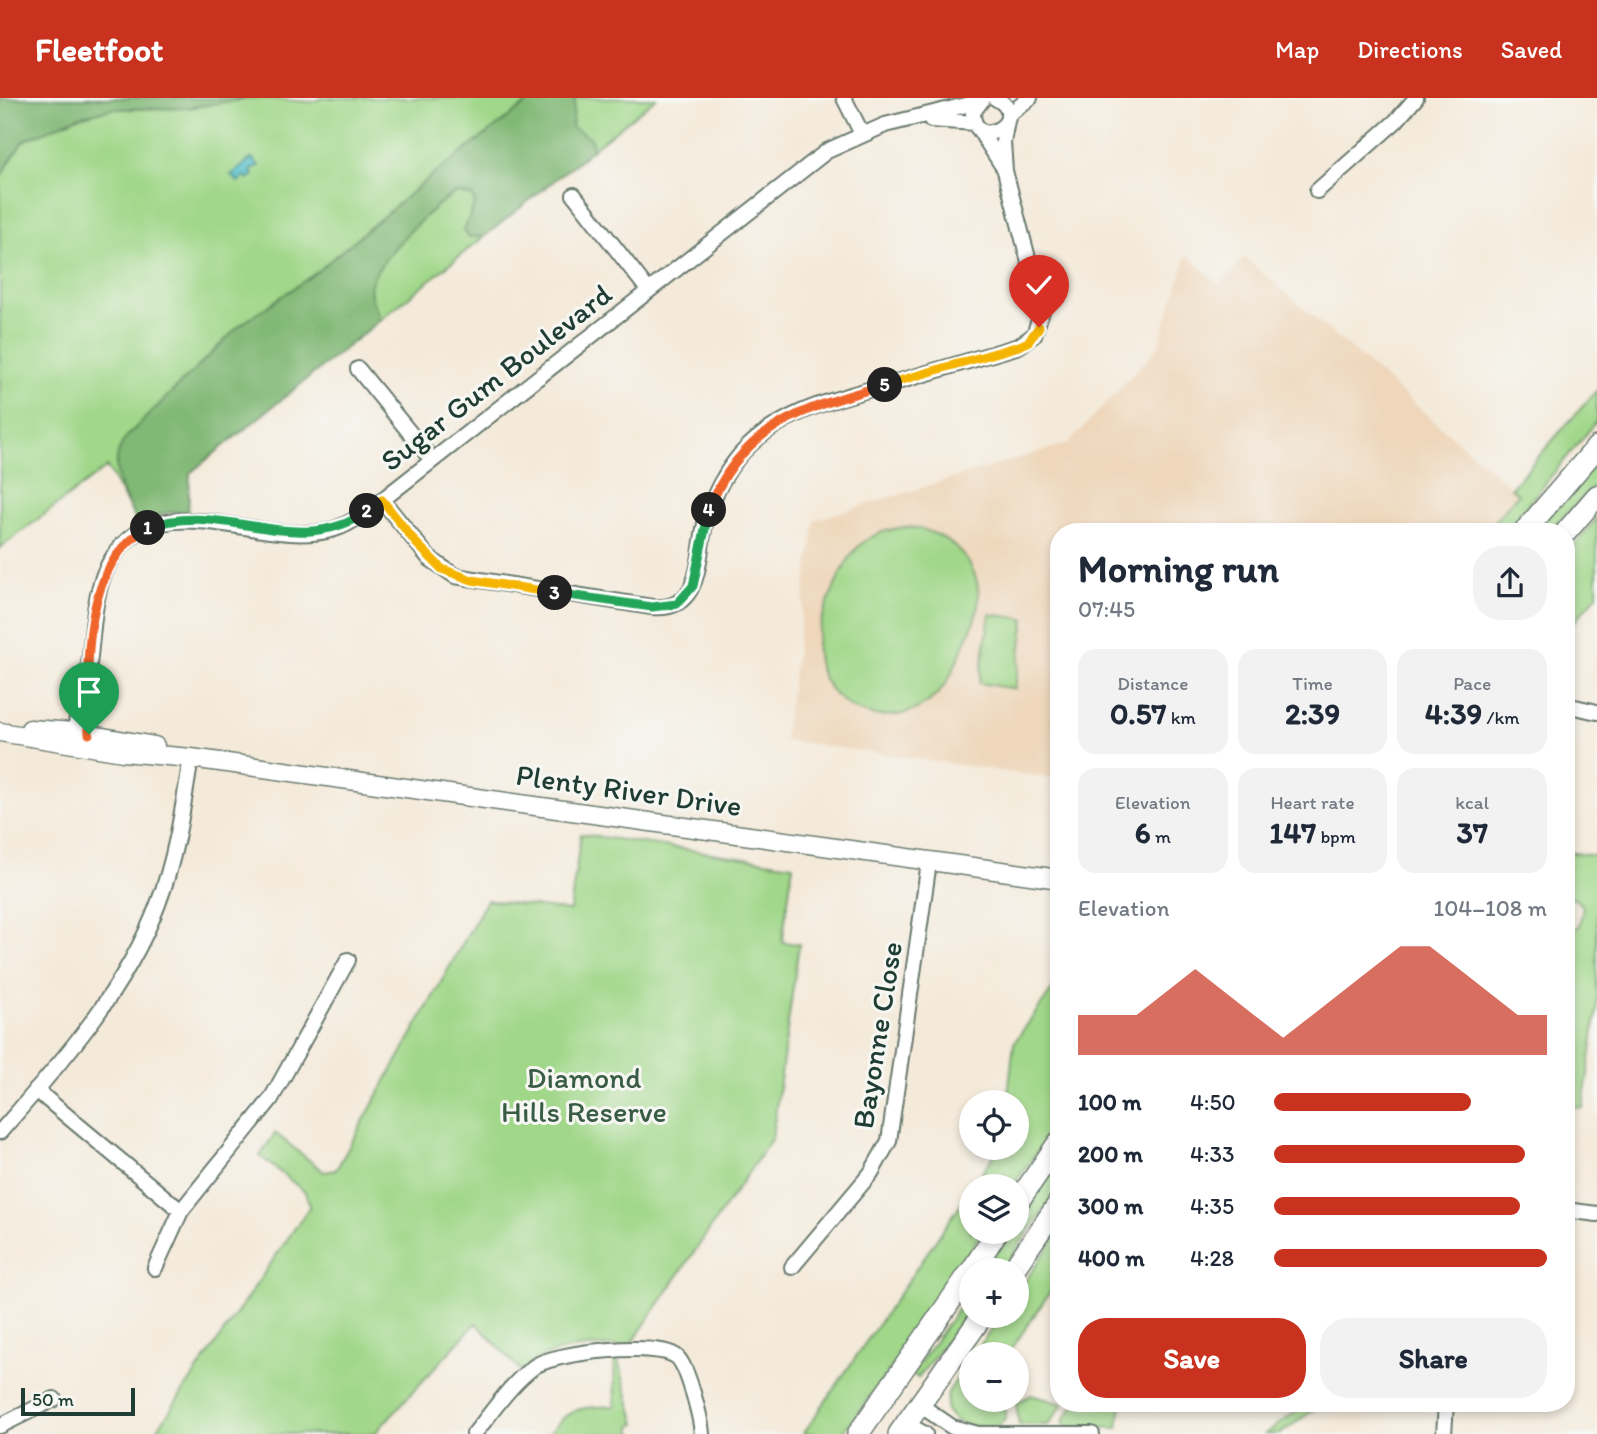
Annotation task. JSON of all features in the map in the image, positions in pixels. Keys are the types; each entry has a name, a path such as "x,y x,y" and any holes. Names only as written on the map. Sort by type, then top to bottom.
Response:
{"main road":[{"path":"1532,523 1597,446"},
{"path":"1574,523 1597,496"},
{"path":"1029,1186 1050,1155"},
{"path":"1021,1258 1050,1216"},
{"path":"858,1434 959,1290"},
{"path":"887,1394 890,1410 910,1431 920,1405 974,1328"},
{"path":"887,1394 906,1396 920,1405"}],"street":[{"path":"844,98 862,134"},
{"path":"382,500 429,558 455,576 652,607 677,604 693,586 707,516 720,485 738,458 762,435 806,409 1019,346 1034,335 1042,318 1041,303 1005,171 1003,142 1007,118 1004,104 995,98"},
{"path":"1007,118 1030,98"},
{"path":"1317,191 1416,98"},
{"path":"982,100 973,112 976,125 1005,171"},
{"name":"Sugar Gum Boulevard","path":"81,737 103,576 117,552 146,528 183,519 311,533 342,526 382,500 827,150 862,134 982,100"},
{"name":"Sugar Gum Boulevard","path":"904,121 943,119 976,125 993,132 1007,118"},
{"path":"574,195 648,289"},
{"path":"358,369 432,460"},
{"path":"1575,702 1594,711"},
{"path":"1575,707 1594,711"},
{"name":"Plenty River Drive","path":"0,731 147,744 191,758 1050,878"},
{"path":"0,1132 94,1018 121,978 153,917 178,837 191,758"},
{"name":"Bayonne Close","path":"792,1267 871,1173 889,1141 929,862"},
{"path":"155,1268 181,1211 271,1099 348,960"},
{"path":"36,1090 181,1211"},
{"path":"1575,1211 1597,1214"},
{"path":"474,1434 520,1379 546,1359 575,1353 646,1351 669,1353 682,1364 702,1434"},
{"path":"0,1426 54,1399"},
{"path":"920,1405 952,1427 977,1434 1092,1434"},
{"path":"1444,1434 1445,1412"}],"shaded area":[{"path":"1187,255 1220,285 1244,257 1518,493 1493,523 1050,523 1050,778 784,740 815,520 1069,443 1158,347"}],"green space":[{"path":"0,98 251,98 187,108 111,109 78,117 23,141 0,177"},
{"path":"251,98 312,102 323,98 656,98 190,473 188,511 165,513 137,522 107,467 0,548 0,177 23,141 78,117 111,109 187,108"},
{"path":"534,98 575,98 572,127 591,138 593,149 485,236 468,237 464,230 475,203 472,196 457,193 436,207 395,248 375,275 371,293 380,320 190,473 188,511 165,513 137,522 118,479 117,457 127,436 239,326 314,274 435,173"},
{"path":"1597,390 1597,421 1512,523 1493,523 1518,494 1511,488"},
{"path":"1597,460 1597,483 1558,523 1543,523"},
{"path":"1597,518 1597,595 1575,621 1575,544"},
{"path":"909,527 939,536 962,554 971,566 976,580 977,611 955,667 939,692 916,709 890,716 876,715 850,706 828,686 818,660 819,632 833,590 855,550 877,534"},
{"path":"990,614 1025,619 1015,689 979,683"},
{"name":"Diamond Hills Reserve","path":"581,834 793,865 782,942 799,944 772,1138 630,1346 573,1348 547,1355 521,1371 476,1323 374,1434 154,1434 310,1206 305,1192 260,1156 275,1133 324,1172 336,1170 487,900 570,911"},
{"path":"1575,853 1597,856 1597,1010 1583,1108 1575,1107 1575,928 1579,927 1583,907 1575,899"},
{"path":"1050,993 1050,1133 1021,1174 981,1174 991,1160 1029,1160 1029,1090 1008,1090 1014,1043"},
{"path":"1050,1175 1050,1202 1029,1232 1029,1206"},
{"path":"959,1206 959,1244 974,1244 965,1258 959,1258 959,1267 910,1342 842,1434 803,1434"},
{"path":"1002,1244 1020,1244 1010,1258 993,1258"},
{"path":"1050,1245 1050,1292 1029,1323 1029,1276"},
{"path":"959,1307 959,1325 918,1378 912,1374"},
{"path":"992,1328 1026,1328 1016,1342 983,1342"},
{"path":"614,1357 617,1357 636,1424 631,1426 633,1434 549,1434 570,1413 594,1407 615,1406"},
{"path":"959,1376 959,1412 1005,1412 1006,1417 999,1426 963,1424 946,1410 948,1392"},
{"path":"1031,1395 1050,1400 1050,1412 1057,1412 1048,1425 1019,1425 1017,1412 1029,1412"},
{"path":"1069,1412 1120,1412 1118,1428 1065,1426 1063,1421"},
{"path":"1295,1412 1311,1412 1280,1434 1265,1434"}],"water":[{"path":"252,158 259,166 251,171 254,175 248,179 245,176 238,182 231,175"}],"route":[{"path":"89,734 89,664 103,576 117,552 146,528 183,519 311,533 342,526 363,515 382,500 429,558 455,576 652,607 668,607 684,599 693,586 707,516 720,485 738,458 762,435 806,409 1019,346 1028,342 1039,327"}]}
